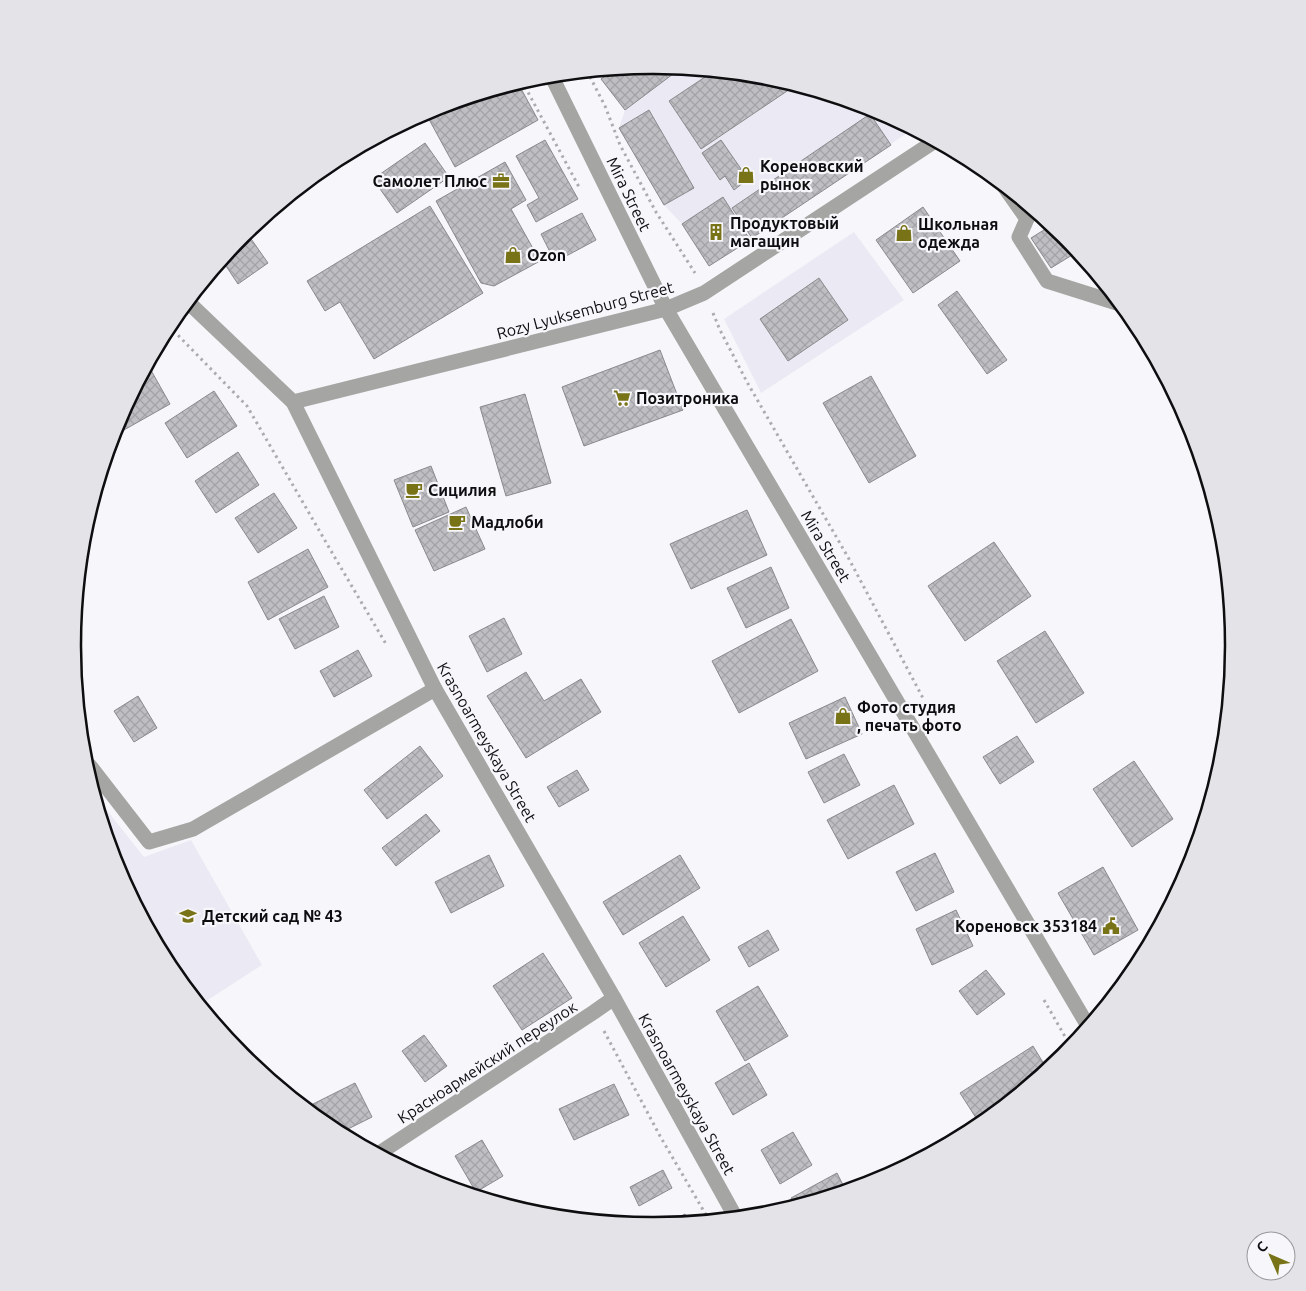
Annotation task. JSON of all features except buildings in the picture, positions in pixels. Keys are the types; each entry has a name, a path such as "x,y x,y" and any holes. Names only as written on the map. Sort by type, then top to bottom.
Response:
{"street":[{"name":"Mira Street","path":"555,83 666,309 1085,1020"},
{"name":"Rozy Lyuksemburg Street","path":"293,402 666,309 704,293 929,145"},
{"path":"1031,217 1019,237 1047,281 1110,301"},
{"name":"Krasnoarmeyskaya Street","path":"193,306 293,402 435,689 614,998 732,1211"},
{"path":"96,774 150,842 193,830 435,689"},
{"name":"Красноармейский переулок","path":"384,1150 614,998"}],"path":[{"path":"590,78 605,106 624,153 656,212 696,276 720,330 747,382 849,559 925,701"},
{"path":"526,88 579,188"}],"shaded area":[{"name":"Кореновский рынок","path":"616,75 690,75 765,85 837,104 872,117 907,133 709,266 682,224 664,205 619,128 625,110 600,77"},
{"path":"854,232 904,300 761,393 724,319"},
{"name":"Детский сад № 43","path":"106,809 144,857 191,840 262,965 205,1001 178,963 140,898 125,864"}],"place":[{"name":"Кореновский рынок","path":"746,175"},
{"name":"Самолет Плюс","path":"501,181"},
{"name":"Продуктовый магащин","path":"716,232"},
{"name":"Школьная одежда","path":"904,233"},
{"name":"Ozon","path":"513,255"},
{"name":"Позитроника","path":"622,398"},
{"name":"Сицилия","path":"414,490"},
{"name":"Мадлоби","path":"457,522"},
{"name":"Фото студия , печать фото","path":"843,716"},
{"name":"Детский сад № 43","path":"188,916"},
{"name":"Кореновск 353184","path":"1111,926"}]}
